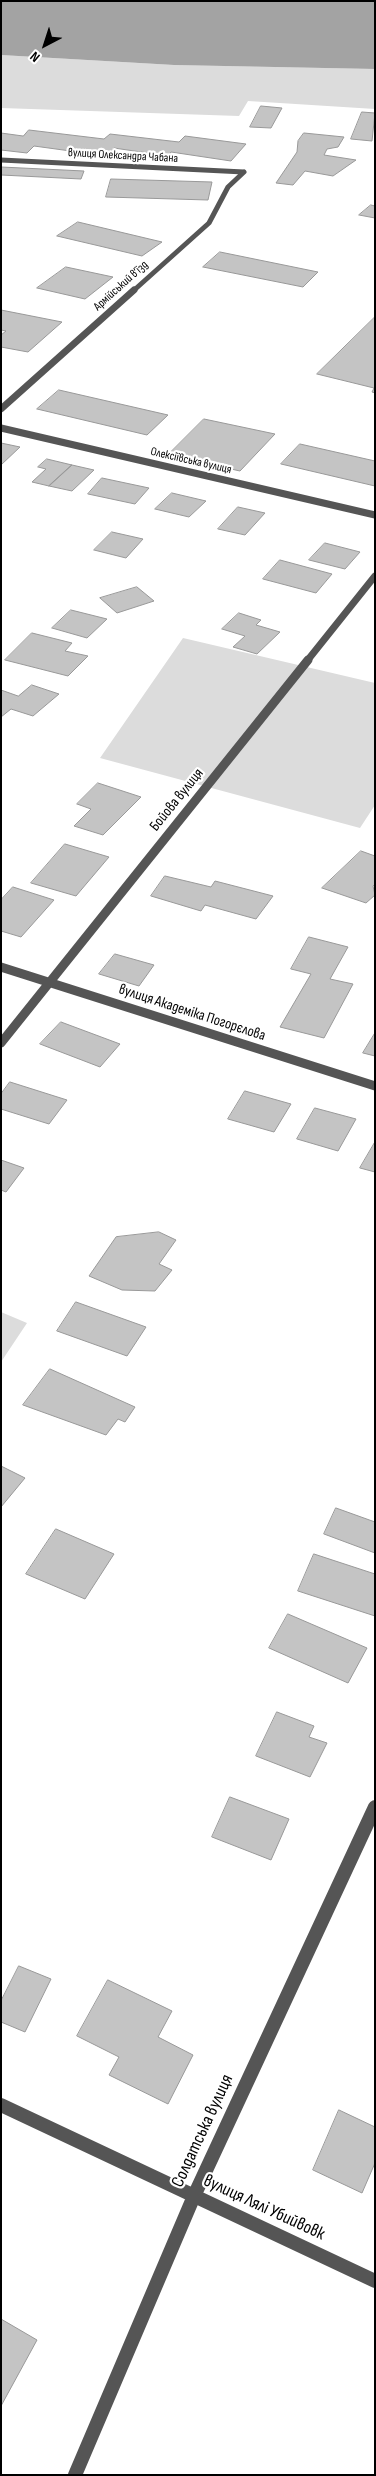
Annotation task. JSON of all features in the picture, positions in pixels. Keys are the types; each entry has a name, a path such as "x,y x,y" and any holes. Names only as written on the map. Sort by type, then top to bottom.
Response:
{"street":[{"name":"вулиця Олександра Чабана","path":"1,160 244,172"},
{"name":"Армійський в’їзд","path":"1,409 209,223 228,186 244,172"},
{"name":"Олексіївська вулиця","path":"1,428 375,515"},
{"name":"Бойова вулиця","path":"1,1043 375,576"},
{"name":"вулиця Академіка Погорєлова","path":"1,967 375,1086"},
{"name":"Солдатська вулиця","path":"75,2475 194,2196 375,1807"},
{"name":"вулиця Лялі Убийвовк","path":"1,2105 375,2280"}],"shaded area":[{"path":"1,1 375,1 375,69 174,65 1,55"},
{"path":"1,55 174,65 375,69 375,109 248,101 239,116 1,108"},
{"path":"183,638 375,683 375,805 360,828 100,758"},
{"path":"1,1312 27,1323 1,1362"}],"building":[{"path":"261,106 282,108 271,128 250,127"},
{"path":"362,112 375,113 372,141 351,139"},
{"path":"29,130 104,139 110,134 179,142 185,136 246,144 231,161 171,152 168,156 114,148 107,156 34,146 27,153 1,150 1,133 23,136"},
{"path":"304,133 344,137 338,147 327,149 324,155 356,160 333,176 305,171 293,185 276,183 297,152 298,141"},
{"path":"1,167 84,171 81,179 1,175"},
{"path":"111,179 212,182 208,200 106,197"},
{"path":"371,205 375,206 375,218 359,215"},
{"path":"78,222 162,242 142,256 57,236"},
{"path":"220,252 318,272 303,287 203,267"},
{"path":"66,267 113,277 85,299 37,288"},
{"path":"1,310 62,322 28,352 1,347 1,335 6,331 1,330"},
{"path":"375,317 375,393 372,392 374,388 317,374"},
{"path":"59,390 168,415 147,435 37,409"},
{"path":"204,419 275,434 240,471 168,455"},
{"path":"1,443 20,447 1,465"},
{"path":"300,444 375,461 375,486 281,464"},
{"path":"47,459 72,465 49,486 32,482 46,469 38,467"},
{"path":"72,465 94,470 72,491 49,486"},
{"path":"102,478 149,488 135,504 88,494"},
{"path":"172,493 206,501 189,517 155,509"},
{"path":"238,507 265,513 245,535 218,529"},
{"path":"112,532 143,539 126,558 94,550"},
{"path":"325,543 360,552 345,569 309,560"},
{"path":"280,560 332,574 316,593 263,579"},
{"path":"137,587 154,601 117,613 100,598"},
{"path":"71,610 107,619 87,638 52,628"},
{"path":"239,613 261,620 256,625 280,632 257,654 233,647 245,636 222,629"},
{"path":"32,633 72,643 65,651 88,656 68,676 5,660"},
{"path":"32,685 59,694 33,716 11,709 1,717 1,690 18,696"},
{"path":"98,783 141,797 103,835 74,826 91,809 77,804"},
{"path":"65,844 109,857 76,896 31,883"},
{"path":"361,851 375,856 375,884 373,886 375,895 366,903 322,888"},
{"path":"165,876 211,887 215,881 273,896 256,919 205,905 201,911 151,896"},
{"path":"13,887 54,900 21,937 1,931 1,900"},
{"path":"309,937 348,947 330,979 353,984 324,1038 280,1027 311,974 291,969"},
{"path":"115,954 154,965 139,986 99,974"},
{"path":"61,1022 120,1044 100,1067 40,1044"},
{"path":"375,1033 375,1056 363,1053"},
{"path":"10,1082 67,1100 49,1124 1,1109 1,1094"},
{"path":"245,1091 291,1104 274,1132 228,1119"},
{"path":"315,1108 356,1119 338,1151 297,1139"},
{"path":"375,1142 375,1172 360,1168"},
{"path":"1,1160 24,1168 6,1192 1,1190"},
{"path":"159,1232 176,1240 159,1264 172,1270 155,1291 122,1290 89,1276 116,1237"},
{"path":"76,1302 146,1327 127,1356 57,1331"},
{"path":"50,1369 135,1407 125,1422 118,1419 106,1435 23,1405"},
{"path":"1,1466 25,1478 1,1507"},
{"path":"336,1508 375,1522 375,1553 324,1534"},
{"path":"56,1529 114,1554 85,1599 26,1574"},
{"path":"314,1554 375,1574 375,1616 298,1591"},
{"path":"288,1614 367,1648 348,1683 269,1648"},
{"path":"277,1712 314,1726 309,1737 327,1743 310,1777 256,1756"},
{"path":"230,1797 289,1819 271,1860 212,1837"},
{"path":"19,1966 51,1979 25,2032 1,2022 1,2001"},
{"path":"108,1980 172,2011 158,2037 193,2055 168,2104 109,2075 119,2057 77,2036"},
{"path":"339,2110 375,2127 375,2163 362,2193 313,2170"},
{"path":"1,2319 37,2340 1,2406"}]}
